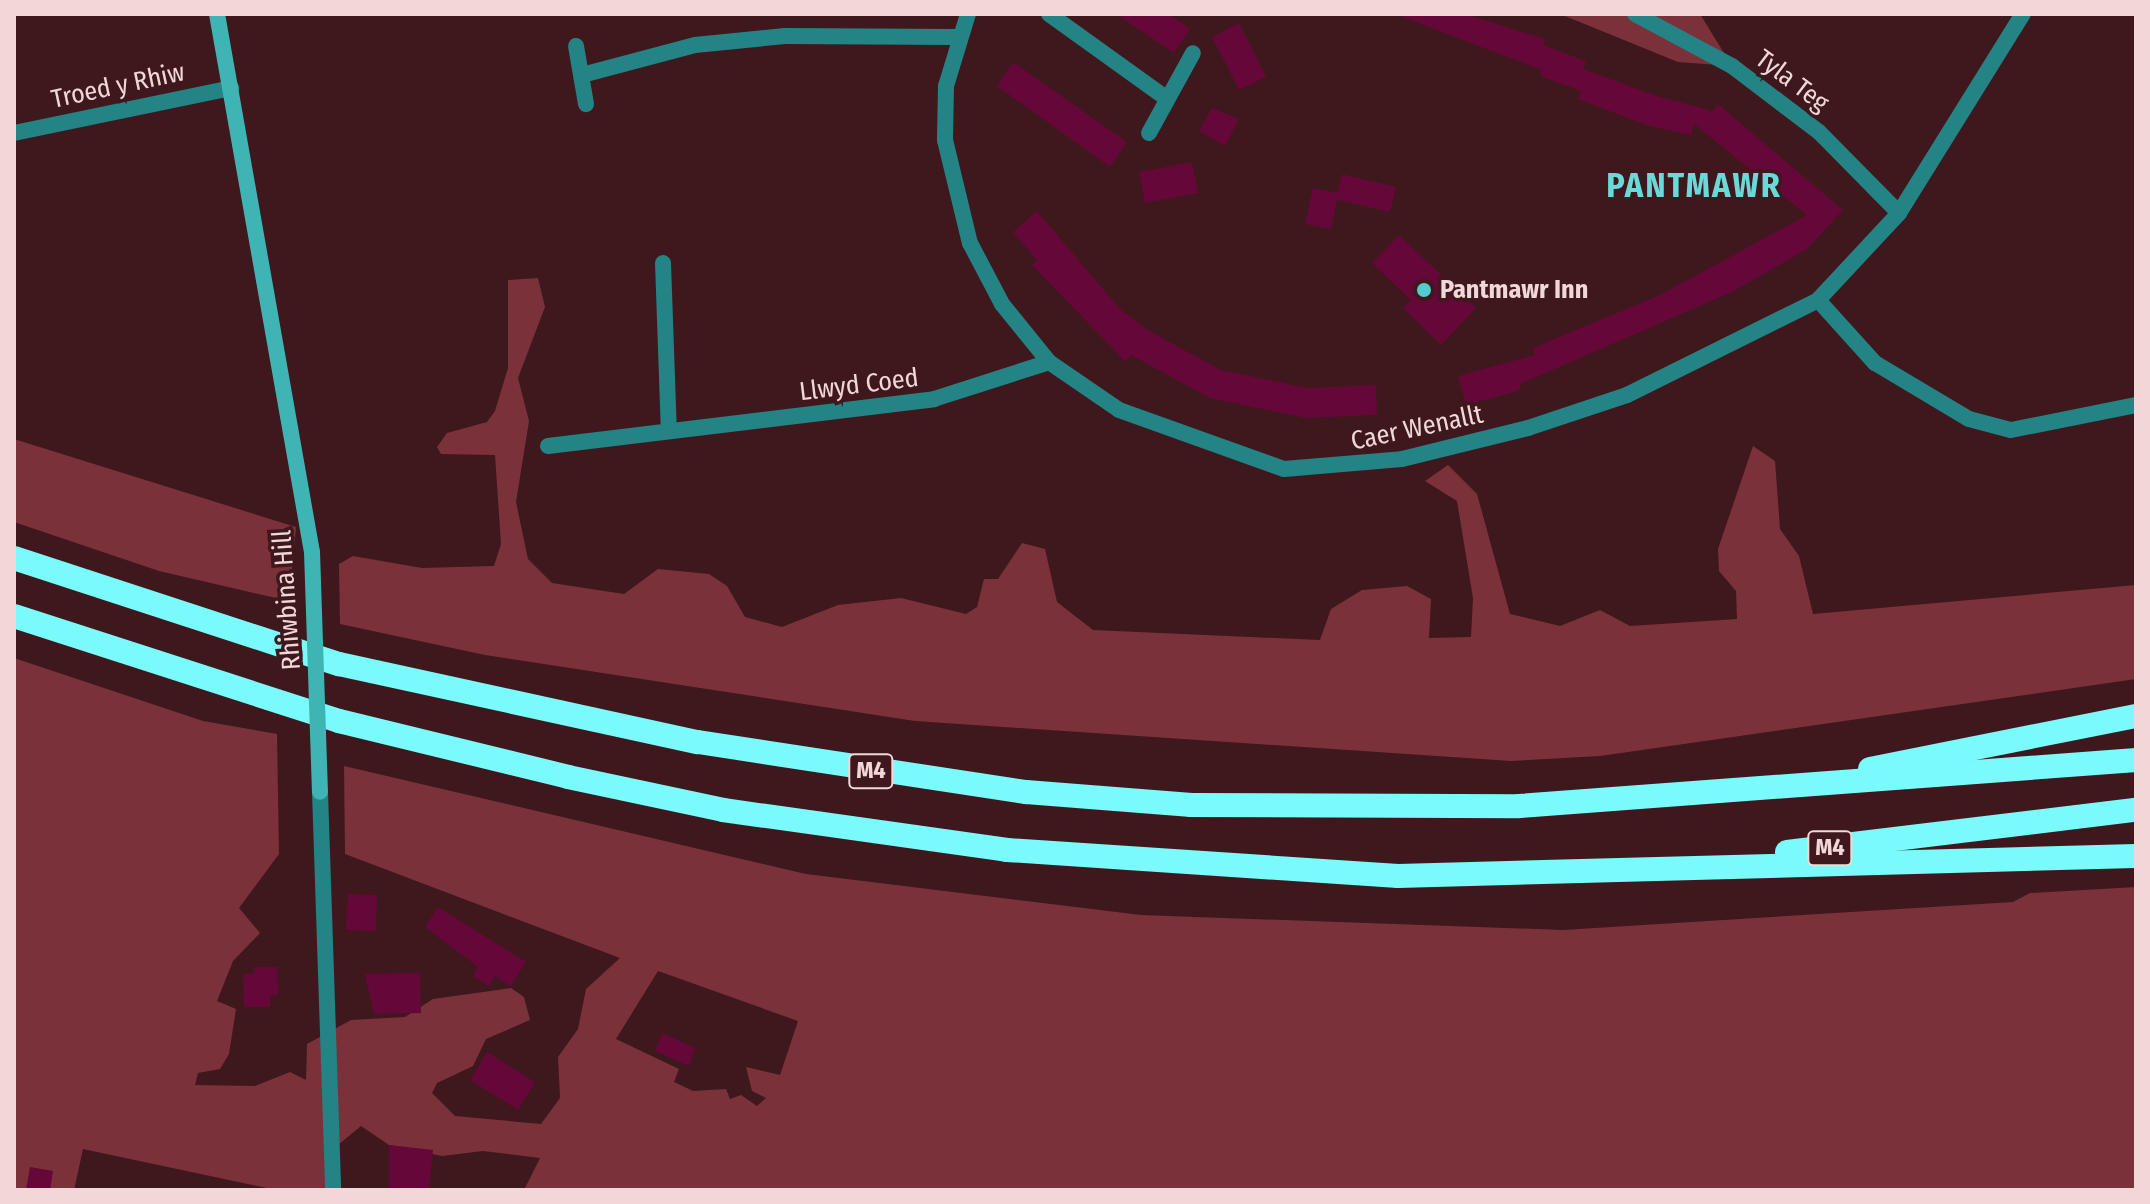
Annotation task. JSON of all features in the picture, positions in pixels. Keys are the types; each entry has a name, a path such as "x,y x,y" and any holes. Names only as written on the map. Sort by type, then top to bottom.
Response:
{"highway":[{"name":"M4","path":"14,558 339,664 683,739 876,772 1207,806 1519,806 1754,792 2136,760"},
{"name":"M4","path":"14,616 339,721 723,810 1114,860 1522,876 2136,856"},
{"name":"M4","path":"1754,792 2136,716"},
{"name":"M4","path":"1522,876 1920,840 2136,810"}],"street":[{"name":"Rhiwbina Hill","path":"217,14 312,552 333,1190"},
{"name":"Caer Wenallt","path":"968,14 955,37 946,86 953,190 970,243 1002,304 1049,362 1168,433 1284,469 1342,469 1464,445 1627,395 1818,300 1899,213 2023,14"},
{"path":"1049,14 1166,98"},
{"name":"Tyla Teg","path":"1635,14 1732,66 1819,132 1899,213"},
{"path":"582,75 695,45 785,36 955,37"},
{"path":"576,46 586,104"},
{"path":"1149,133 1193,53"},
{"name":"Troed y Rhiw","path":"14,133 231,88"},
{"path":"663,263 669,431"},
{"path":"1818,300 1875,363 1969,419 2011,430 2136,405"},
{"name":"Llwyd Coed","path":"548,446 934,399 1049,362"}],"shaded area":[{"path":"1560,14 1700,14 1732,66 1678,62"},
{"path":"538,278 545,307 518,378 529,421 516,502 528,559 552,583 624,594 658,569 709,574 727,586 745,617 782,627 838,605 901,598 966,614 977,607 984,579 998,579 1022,543 1045,549 1057,602 1093,630 1320,640 1331,609 1362,590 1407,586 1431,599 1429,638 1471,637 1473,598 1457,501 1425,481 1448,465 1477,494 1510,614 1560,626 1600,610 1630,626 1737,619 1736,591 1719,571 1718,549 1753,446 1775,461 1780,529 1799,556 1813,614 2136,585 2136,679 1600,756 1511,761 915,721 485,655 340,624 339,564 353,556 422,568 494,566 501,544 495,455 441,454 437,447 447,433 487,422 495,411 508,368 508,280"},
{"path":"14,439 296,527 289,601 159,571 14,522"},
{"path":"14,658 203,721 277,734 279,854 239,908 260,933 233,961 217,1001 236,1009 229,1054 220,1069 198,1073 195,1085 255,1086 290,1072 306,1080 307,1044 351,1020 405,1017 433,999 511,988 524,997 530,1020 486,1039 473,1066 437,1083 432,1093 455,1116 541,1124 560,1098 558,1057 578,1029 586,989 620,958 345,854 344,766 806,874 1141,915 1563,930 2013,902 2030,893 2136,887 2136,1190 524,1190 540,1158 483,1151 442,1156 389,1145 361,1126 332,1150 333,1190 276,1190 83,1149 74,1190 14,1190","holes":["658,971 798,1021 780,1075 746,1067 752,1091 766,1098 757,1106 741,1095 730,1099 726,1089 693,1091 674,1082 679,1069 616,1039"]}],"building":[{"path":"1116,14 1169,14 1190,29 1174,53"},
{"path":"1395,14 1465,14 1545,39 1543,45 1586,61 1583,69 1657,96 1713,111 1718,104 1843,210 1807,249 1732,292 1520,384 1521,390 1466,405 1458,376 1535,355 1533,348 1660,295 1807,215 1694,124 1691,135 1649,126 1578,99 1581,91 1540,76 1542,70"},
{"path":"1239,23 1266,77 1239,90 1212,37"},
{"path":"1013,62 1127,142 1110,167 997,86"},
{"path":"1212,108 1239,119 1225,146 1199,131"},
{"path":"1192,162 1198,193 1145,203 1139,172"},
{"path":"1342,174 1396,187 1390,212 1337,200 1331,229 1305,224 1313,188 1337,193"},
{"path":"1037,211 1120,309 1149,331 1221,370 1308,388 1376,385 1377,415 1306,418 1210,398 1131,355 1125,361 1032,265 1037,260 1013,232"},
{"path":"1399,235 1476,308 1441,345 1403,308 1411,300 1372,263"},
{"path":"348,894 377,895 376,931 346,930"},
{"path":"438,907 526,962 511,986 495,976 489,986 473,976 478,967 425,927"},
{"path":"254,967 277,967 278,995 270,995 270,1007 244,1007 243,974 254,974"},
{"path":"420,973 421,1013 374,1014 365,974"},
{"path":"662,1033 695,1048 689,1066 655,1051"},
{"path":"487,1052 535,1082 518,1110 470,1080"},
{"path":"389,1145 433,1150 429,1190 389,1190"},
{"path":"30,1167 53,1171 50,1190 26,1190"}],"place":[{"name":"Pantmawr Inn","path":"1424,290"}],"district":[{"name":"PANTMAWR","path":"1694,186"}]}
